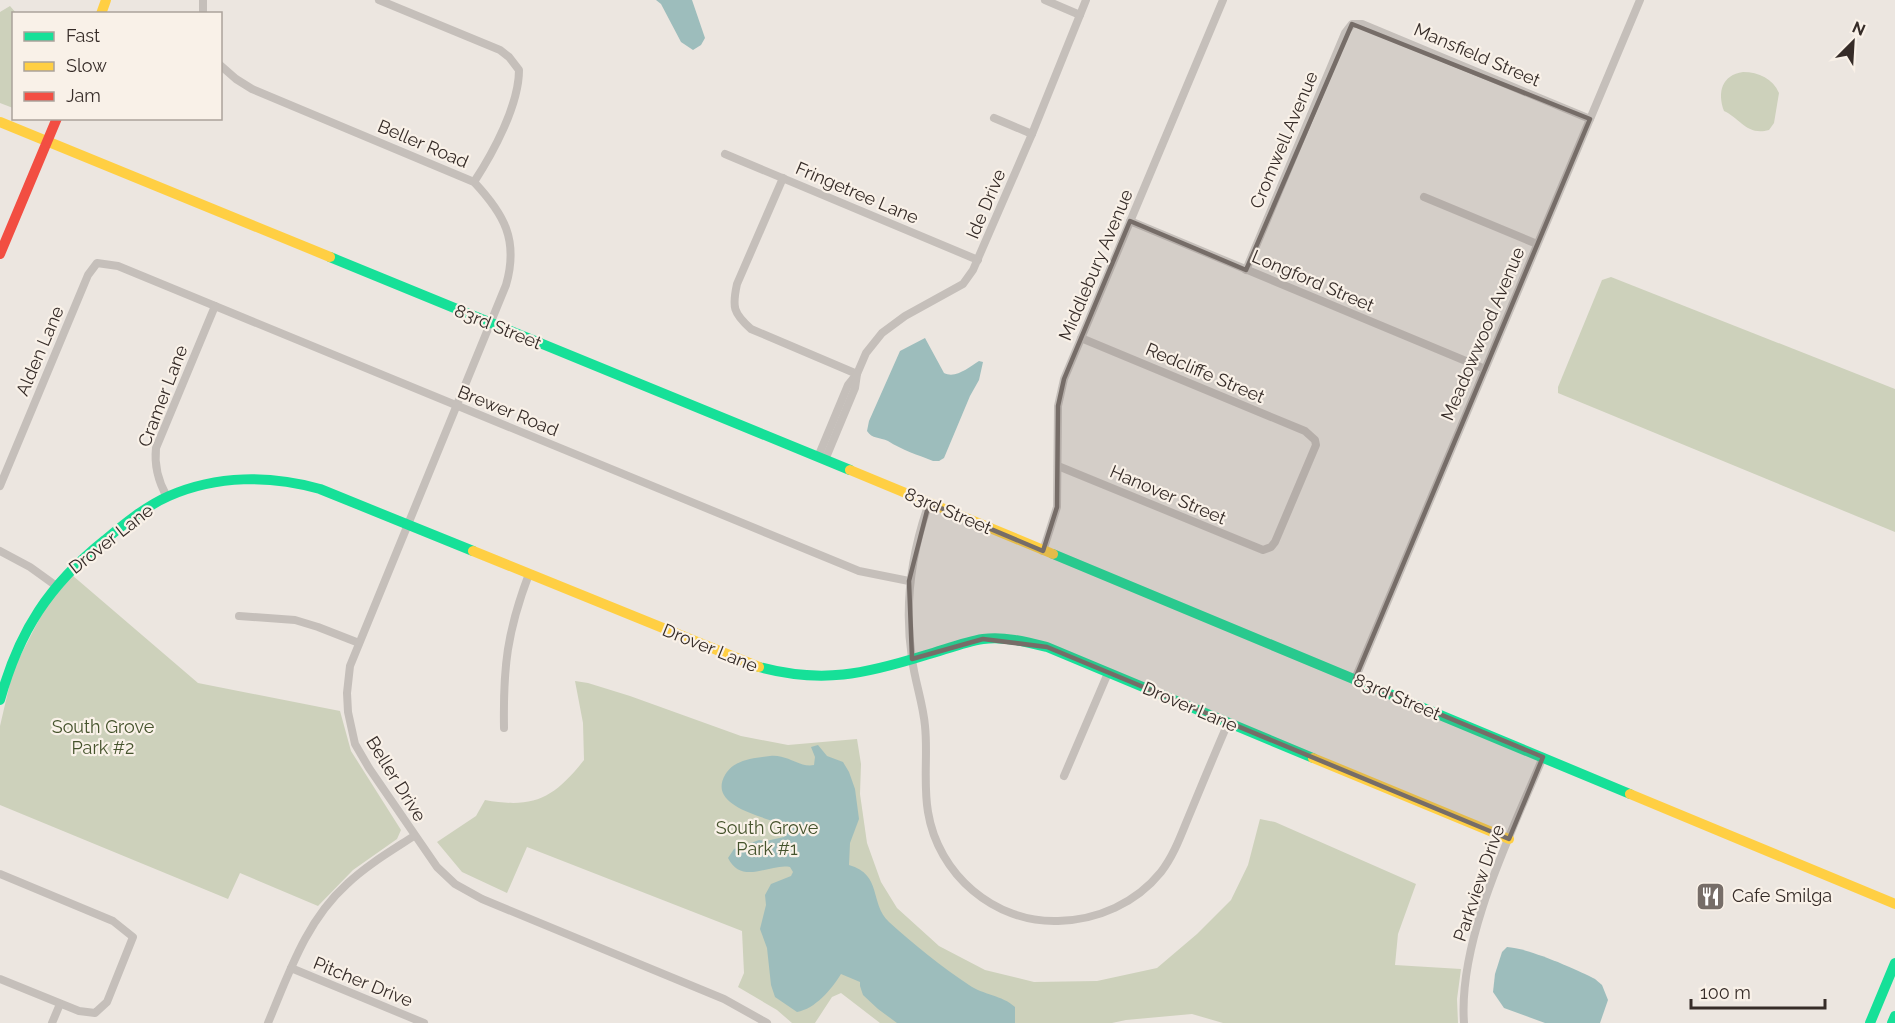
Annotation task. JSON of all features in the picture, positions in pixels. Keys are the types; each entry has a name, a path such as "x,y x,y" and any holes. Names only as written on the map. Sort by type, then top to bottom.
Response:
{"main road":[{"path":"0,254 56,120"},
{"name":"83rd Street","path":"0,122 822,458 1895,904"},
{"name":"Drover Lane","path":"0,700 16,649 36,612 55,585 102,542 167,497 226,480 254,478 279,480 320,489 748,664 786,675 829,678 857,675 983,639 1000,638 1047,647 1509,839"},
{"path":"1870,1023 1895,963"},
{"path":"1892,1023 1895,1016"}],"street":[{"path":"379,0 500,50 510,57 519,70 517,93 492,153 474,182"},
{"path":"1045,0 1080,15"},
{"name":"Ide Drive","path":"822,458 855,388 857,374 866,353 882,333 905,316 968,279 1032,134 1086,0"},
{"name":"Middlebury Avenue","path":"1043,551 1057,507 1058,406 1064,379 1223,0"},
{"name":"Meadowwood Avenue","path":"1355,679 1590,119 1637,1"},
{"name":"Mansfield Street","path":"1352,24 1362,24 1590,119"},
{"name":"Cromwell Avenue","path":"1246,270 1345,33 1352,24"},
{"name":"Beller Road","path":"222,67 236,80 252,90 474,182 490,199 504,220 511,246 509,273 490,324"},
{"path":"994,118 1032,134"},
{"name":"Fringetree Lane","path":"725,154 978,260"},
{"path":"783,178 737,284 733,303 738,317 751,329 857,374"},
{"path":"1424,197 1537,244"},
{"name":"Longford Street","path":"1131,221 1485,369"},
{"name":"Brewer Road","path":"97,263 118,266 859,571 909,580"},
{"name":"Alden Lane","path":"0,486 88,274 97,263"},
{"name":"Cramer Lane","path":"167,497 159,483 155,463 156,448 214,306"},
{"name":"Beller Drive","path":"490,324 350,666 347,693 348,712 355,744 414,836 443,873 471,894 724,999 767,1023"},
{"name":"Redcliffe Street","path":"1081,338 1305,431 1315,440 1315,450 1275,542 1266,549"},
{"name":"Hanover Street","path":"1058,466 1258,549 1266,549"},
{"path":"929,503 909,580 908,614 912,659 926,726 926,798 933,835 947,862 971,890 1007,912 1030,919 1067,921 1105,913 1124,903 1147,886 1166,866 1175,850 1228,723"},
{"path":"0,551 30,567 55,585"},
{"path":"504,728 503,682 507,644 516,609 529,574"},
{"path":"239,616 295,620 358,643"},
{"path":"1064,776 1108,673"},
{"name":"Parkview Drive","path":"1464,1023 1467,969 1482,908 1543,757"},
{"path":"268,1023 291,968 314,923 335,896 364,870 414,836"},
{"path":"0,874 113,921 133,937 107,1002 95,1013 79,1011 0,980"},
{"name":"Pitcher Drive","path":"291,968 424,1023"},
{"path":"52,1023 60,1004"}],"highlighted area":[{"path":"1352,24 1590,119 1355,679 1543,757 1509,839 1047,647 983,639 912,659 909,581 929,503 1043,551 1057,507 1058,406 1064,379 1130,221 1246,270"}],"green space":[{"path":"10,6 15,12 12,12 12,108 0,103 0,12"},
{"path":"1743,72 1765,77 1779,93 1774,123 1769,130 1750,129 1724,111 1721,97 1723,86 1730,77"},
{"path":"1611,277 1895,389 1895,532 1558,393 1558,387 1602,280"},
{"name":"South Grove Park #2","path":"72,575 198,683 340,711 351,751 401,830 397,839 353,870 318,906 240,873 228,899 0,805 0,726 13,670 45,608"},
{"name":"South Grove Park #1","path":"575,681 630,696 741,736 788,745 857,739 861,764 860,794 867,843 881,882 897,908 939,946 985,970 1034,982 1097,981 1157,968 1197,934 1231,900 1248,865 1260,819 1275,822 1416,884 1398,934 1395,965 1461,969 1457,999 1458,1023 1223,1023 1192,1014 1112,1023 880,1023 841,993 832,997 815,1023 792,1023 777,1010 738,987 744,973 742,931 527,847 507,893 462,872 437,842 476,816 485,800 517,803 542,798 563,784 573,773 584,760 583,723"}],"water":[{"path":"656,0 692,0 705,38 701,45 693,50 681,42 661,4"},
{"path":"925,338 944,373 958,373 979,361 983,362 979,380 944,458 939,461 933,461 874,437 867,431 869,421 900,351"},
{"path":"818,745 827,756 843,762 849,772 855,789 859,819 850,843 849,865 867,875 883,915 908,939 959,978 974,988 1015,1007 1015,1023 897,1023 863,995 860,982 841,974 822,998 804,1010 797,1012 775,997 771,985 767,948 760,929 766,905 765,895 771,884 791,876 793,872 790,867 757,872 741,871 728,858 734,849 759,840 766,841 784,837 787,831 785,826 752,814 731,803 724,795 722,786 729,770 739,762 752,759 776,756 803,765 814,765 815,757 811,747"},
{"path":"1507,947 1539,955 1595,979 1602,985 1608,1000 1600,1023 1545,1023 1504,1008 1493,992 1495,974 1502,952"}],"traffic: fast":[{"path":"330,257 850,470"},
{"path":"0,700 27,631 52,592 85,557 112,534 160,500 187,489 244,479 301,484 320,489 473,551"},
{"path":"1053,554 1630,794"},
{"path":"759,667 823,676 863,672 976,640 991,638 1015,640 1047,647 1313,758"},
{"path":"1870,1023 1895,963"},
{"path":"1892,1023 1895,1016"}],"traffic: slow":[{"path":"102,12 106,0"},
{"path":"0,122 330,257"},
{"path":"850,470 1053,554"},
{"path":"473,551 759,667"},
{"path":"1313,758 1509,839"},
{"path":"1630,794 1895,904"}],"traffic: jam":[{"path":"0,254 56,120"}],"place":[{"name":"Cafe Smilga","path":"1711,896"}]}
